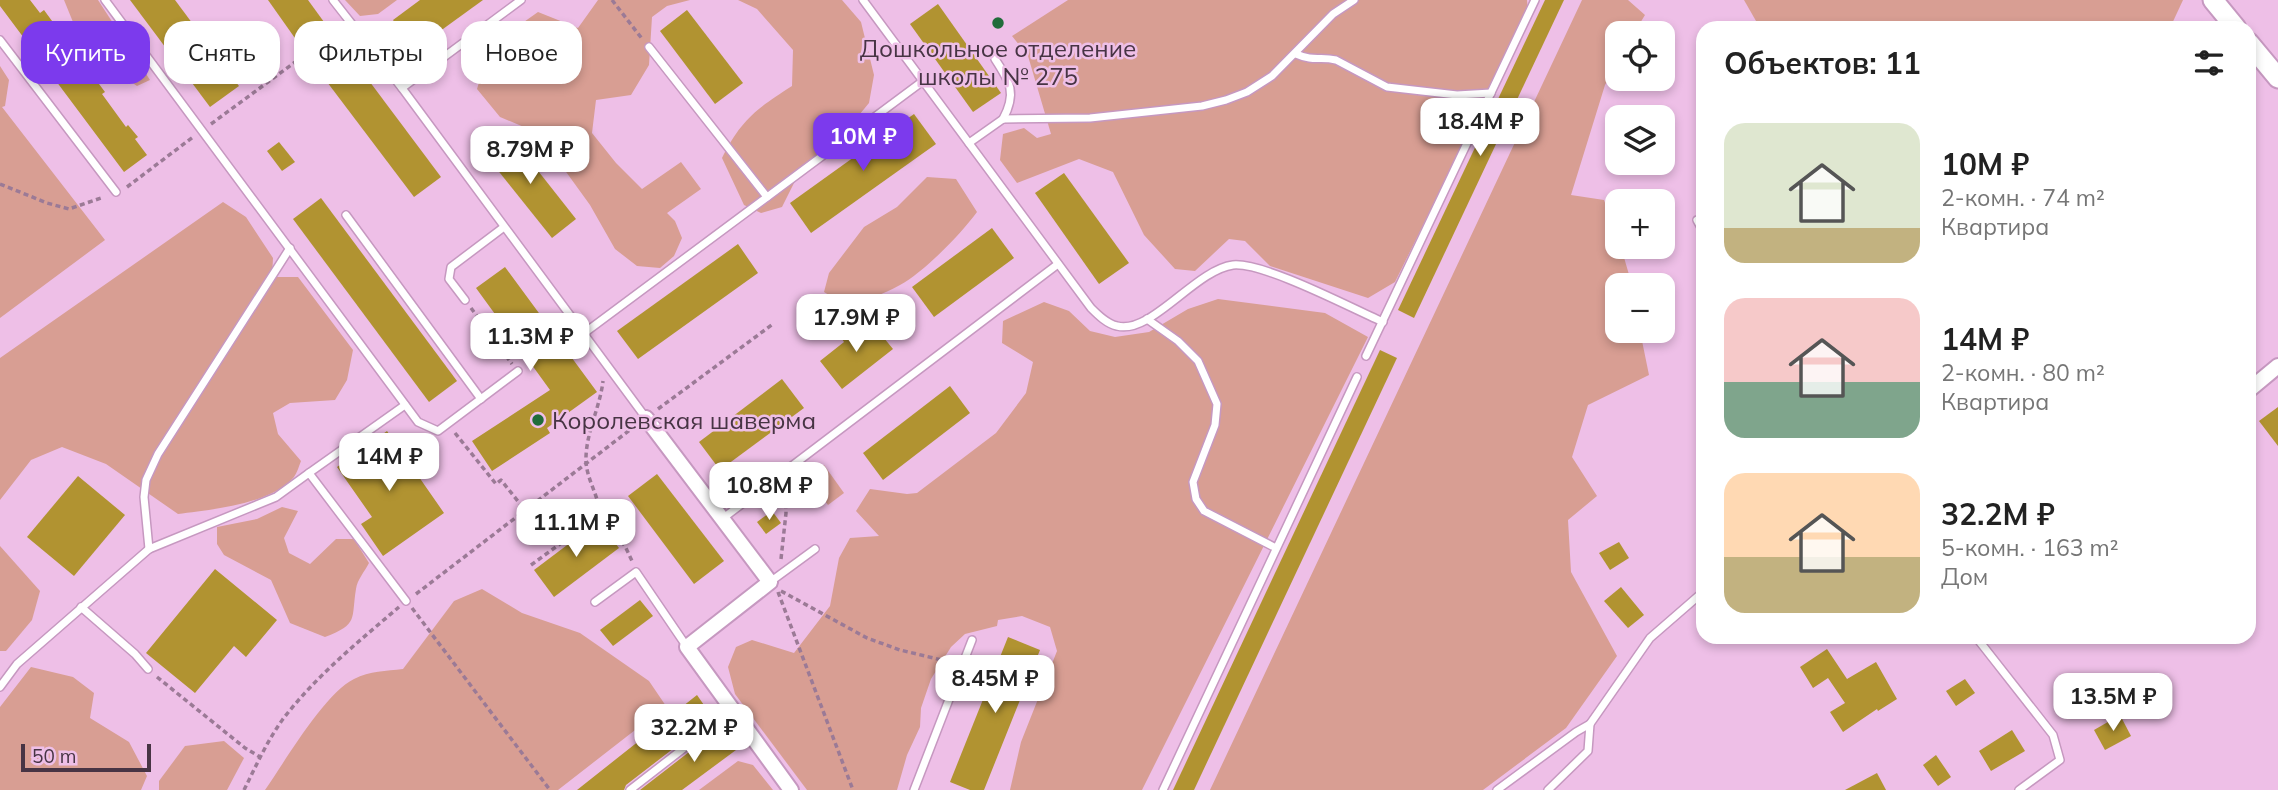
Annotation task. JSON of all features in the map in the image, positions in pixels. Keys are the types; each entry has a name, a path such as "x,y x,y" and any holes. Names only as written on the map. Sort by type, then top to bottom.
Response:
{"street":[{"path":"2213,0 2230,21"},
{"path":"2256,51 2278,78"},
{"path":"2256,384 2278,366"},
{"path":"646,418 722,519 775,579 687,647 791,790"}],"lane":[{"path":"105,0 418,422 438,430 518,371"},
{"path":"333,0 349,21"},
{"path":"402,89 521,0"},
{"path":"863,0 1091,308 1105,321 1118,327 1133,327 1212,272 1234,265 1259,269 1282,277 1382,322"},
{"path":"1003,119 1090,118 1202,106 1247,92 1272,76 1333,14 1354,0"},
{"path":"1367,356 1535,0"},
{"path":"0,40 116,192"},
{"path":"649,47 767,197"},
{"path":"1296,54 1308,59 1336,60 1387,87 1457,95 1491,93"},
{"path":"969,143 1003,119 1011,104 1007,77 995,59"},
{"path":"583,334 923,81"},
{"path":"398,84 646,418"},
{"path":"345,215 481,399"},
{"path":"465,300 449,279 451,267 504,227"},
{"path":"149,549 144,497 146,480 158,454 290,248"},
{"path":"722,519 1058,264"},
{"path":"1147,319 1178,341 1198,361 1217,404 1214,425 1193,482 1196,499 1204,511 1276,548"},
{"path":"1163,790 1357,377"},
{"path":"0,687 18,664 149,549 276,497 405,405"},
{"path":"309,473 407,601"},
{"path":"775,579 815,549"},
{"path":"595,602 636,572 687,647"},
{"path":"1497,790 1590,724 1650,638 1696,598"},
{"path":"81,607 135,654 148,669"},
{"path":"914,790 972,640"},
{"path":"1982,644 2053,735 2060,760 2019,790"},
{"path":"629,790 733,709"},
{"path":"1548,790 1588,751 1590,724"}],"path":[{"path":"612,0 649,47"},
{"path":"0,184 69,209 124,190 294,63"},
{"path":"465,300 518,371"},
{"path":"244,790 281,722 328,668 407,601 773,324"},
{"path":"605,363 602,390 588,439 586,464 600,502 600,515 625,546 636,572"},
{"path":"448,424 496,484 501,480 525,510"},
{"path":"775,579 786,513 785,471"},
{"path":"532,505 560,544"},
{"path":"531,565 600,515"},
{"path":"853,790 777,589 867,638 900,650 962,665"},
{"path":"407,601 550,790"},
{"path":"148,669 245,748 260,757"}],"shaded area":[{"path":"64,0 98,0 112,21 73,21"},
{"path":"345,0 397,0 378,14 360,16"},
{"path":"598,0 690,0 667,6 652,17 649,65 631,95 596,100 592,133 642,189 681,162 701,189 667,213 675,221 682,238 674,256 660,268 637,266 615,249 590,205 556,158 531,130 500,117 477,89 479,84 582,84 582,22"},
{"path":"738,0 842,0 861,22 874,75 869,103 835,144 796,179 782,207 761,213 744,205 722,158 736,134 751,116 792,86 793,50 757,9"},
{"path":"1068,0 1527,0 1528,13 1395,282 1368,298 1270,266 1245,241 1229,239 1195,271 1175,269 1144,235 1113,172 1079,159 1017,183 1000,160 1003,134 1024,128 1037,138 1051,134 1028,56 1012,36"},
{"path":"1582,0 1628,0 1645,15 1641,21 1605,21 1605,85 1571,195 1604,200 1605,259 1624,259 1629,273 1605,273 1605,343 1642,343 1649,375 1588,405 1572,457 1597,496 1568,520 1571,572 1617,656 1566,728 1483,790 1210,790"},
{"path":"1744,0 2183,0 2173,21 1756,21"},
{"path":"538,12 560,21 525,21"},
{"path":"0,66 9,80 5,106 2,107 105,240 0,318"},
{"path":"927,177 956,179 977,212 962,231 910,279 850,308 824,292 829,273 864,227 897,207"},
{"path":"223,202 246,217 273,258 272,277 298,277 353,350 347,380 335,400 290,403 273,413 278,434 301,461 294,477 271,494 256,500 178,514 106,464 62,447 31,460 0,500 0,358"},
{"path":"1218,299 1325,313 1368,337 1142,790 1010,790 1021,742 1057,651 1050,627 1022,616 998,620 997,626 965,634 951,647 931,679 921,708 920,727 907,755 897,790 807,790 735,694 728,667 736,647 752,640 794,653 830,606 839,558 850,538 879,536 856,511 870,489 917,493 996,433 1026,393 1033,362 1002,343 1003,321 1044,302 1069,311 1090,331 1115,337 1149,332 1188,309"},
{"path":"824,465 844,493 828,505 807,478"},
{"path":"282,507 298,511 284,538 289,553 310,564 336,539 354,539 369,563 359,579 351,619 343,628 325,637 290,623 271,580 224,555 217,544 217,527 257,519"},
{"path":"0,546 40,591 32,620 6,651 0,651"},
{"path":"482,589 522,613 580,633 649,681 666,706 558,790 265,790 330,698 354,679 366,674 403,669 454,601"},
{"path":"31,667 73,677 94,693 90,718 129,742 147,776 141,790 0,790 0,707"},
{"path":"224,741 244,758 227,790 159,790 159,781 185,746"},
{"path":"738,761 753,765 773,790 699,790"}],"building":[{"path":"0,0 30,0 40,13 44,10 52,21 21,21 21,34 0,6"},
{"path":"130,0 175,0 191,21 164,21 164,45 150,27 150,21 146,21"},
{"path":"268,0 308,0 323,21 294,21 294,37"},
{"path":"420,0 483,0 447,26 447,21 393,20"},
{"path":"1545,0 1564,0 1414,318 1398,310"},
{"path":"938,4 1001,93 973,112 910,24"},
{"path":"687,10 743,83 715,104 660,31"},
{"path":"58,84 99,84 105,92 102,94 126,127 128,125 138,137 135,139 147,155 124,172"},
{"path":"193,84 238,84 239,86 210,107"},
{"path":"329,84 371,84 441,177 414,197"},
{"path":"914,114 936,144 811,233 790,203"},
{"path":"509,134 576,219 552,238 484,153"},
{"path":"279,142 295,162 282,171 267,151"},
{"path":"1064,173 1129,263 1099,284 1035,193"},
{"path":"321,198 457,381 429,402 293,219"},
{"path":"992,228 1014,258 934,317 912,287"},
{"path":"738,244 758,273 638,359 617,331"},
{"path":"505,267 597,392 547,428 550,433 492,471 472,441 550,390 476,288"},
{"path":"870,321 893,349 842,389 820,361 844,342 842,339"},
{"path":"1380,350 1397,358 1194,790 1173,790"},
{"path":"782,379 804,408 720,470 699,442"},
{"path":"950,386 970,413 883,480 863,453"},
{"path":"2278,407 2278,446 2259,421"},
{"path":"387,431 444,513 383,556 361,524 372,517 337,467"},
{"path":"657,474 724,561 694,584 628,496"},
{"path":"78,476 125,515 74,576 27,537"},
{"path":"772,511 781,523 766,534 757,522"},
{"path":"599,521 619,548 554,597 534,570"},
{"path":"1619,542 1629,558 1610,570 1599,553"},
{"path":"215,569 277,620 246,657 234,646 195,693 146,653"},
{"path":"1621,587 1644,615 1628,628 1604,601"},
{"path":"640,600 653,616 613,646 600,630"},
{"path":"1008,637 1040,650 984,790 970,790 950,782"},
{"path":"1827,649 1847,679 1876,662 1897,699 1843,732 1830,712 1845,703 1828,678 1813,688 1800,667"},
{"path":"1965,679 1975,693 1956,706 1946,691"},
{"path":"697,695 713,718 626,785 624,790 577,790"},
{"path":"2120,715 2131,736 2105,750 2094,730"},
{"path":"720,728 736,750 682,790 640,790"},
{"path":"2012,730 2025,751 1991,771 1979,751"},
{"path":"1936,755 1951,777 1938,786 1923,765"},
{"path":"1877,773 1886,790 1845,790"}],"place":[{"name":"Дошкольное отделение школы № 275","path":"998,23"},
{"name":"Королевская шаверма","path":"538,420"}]}
